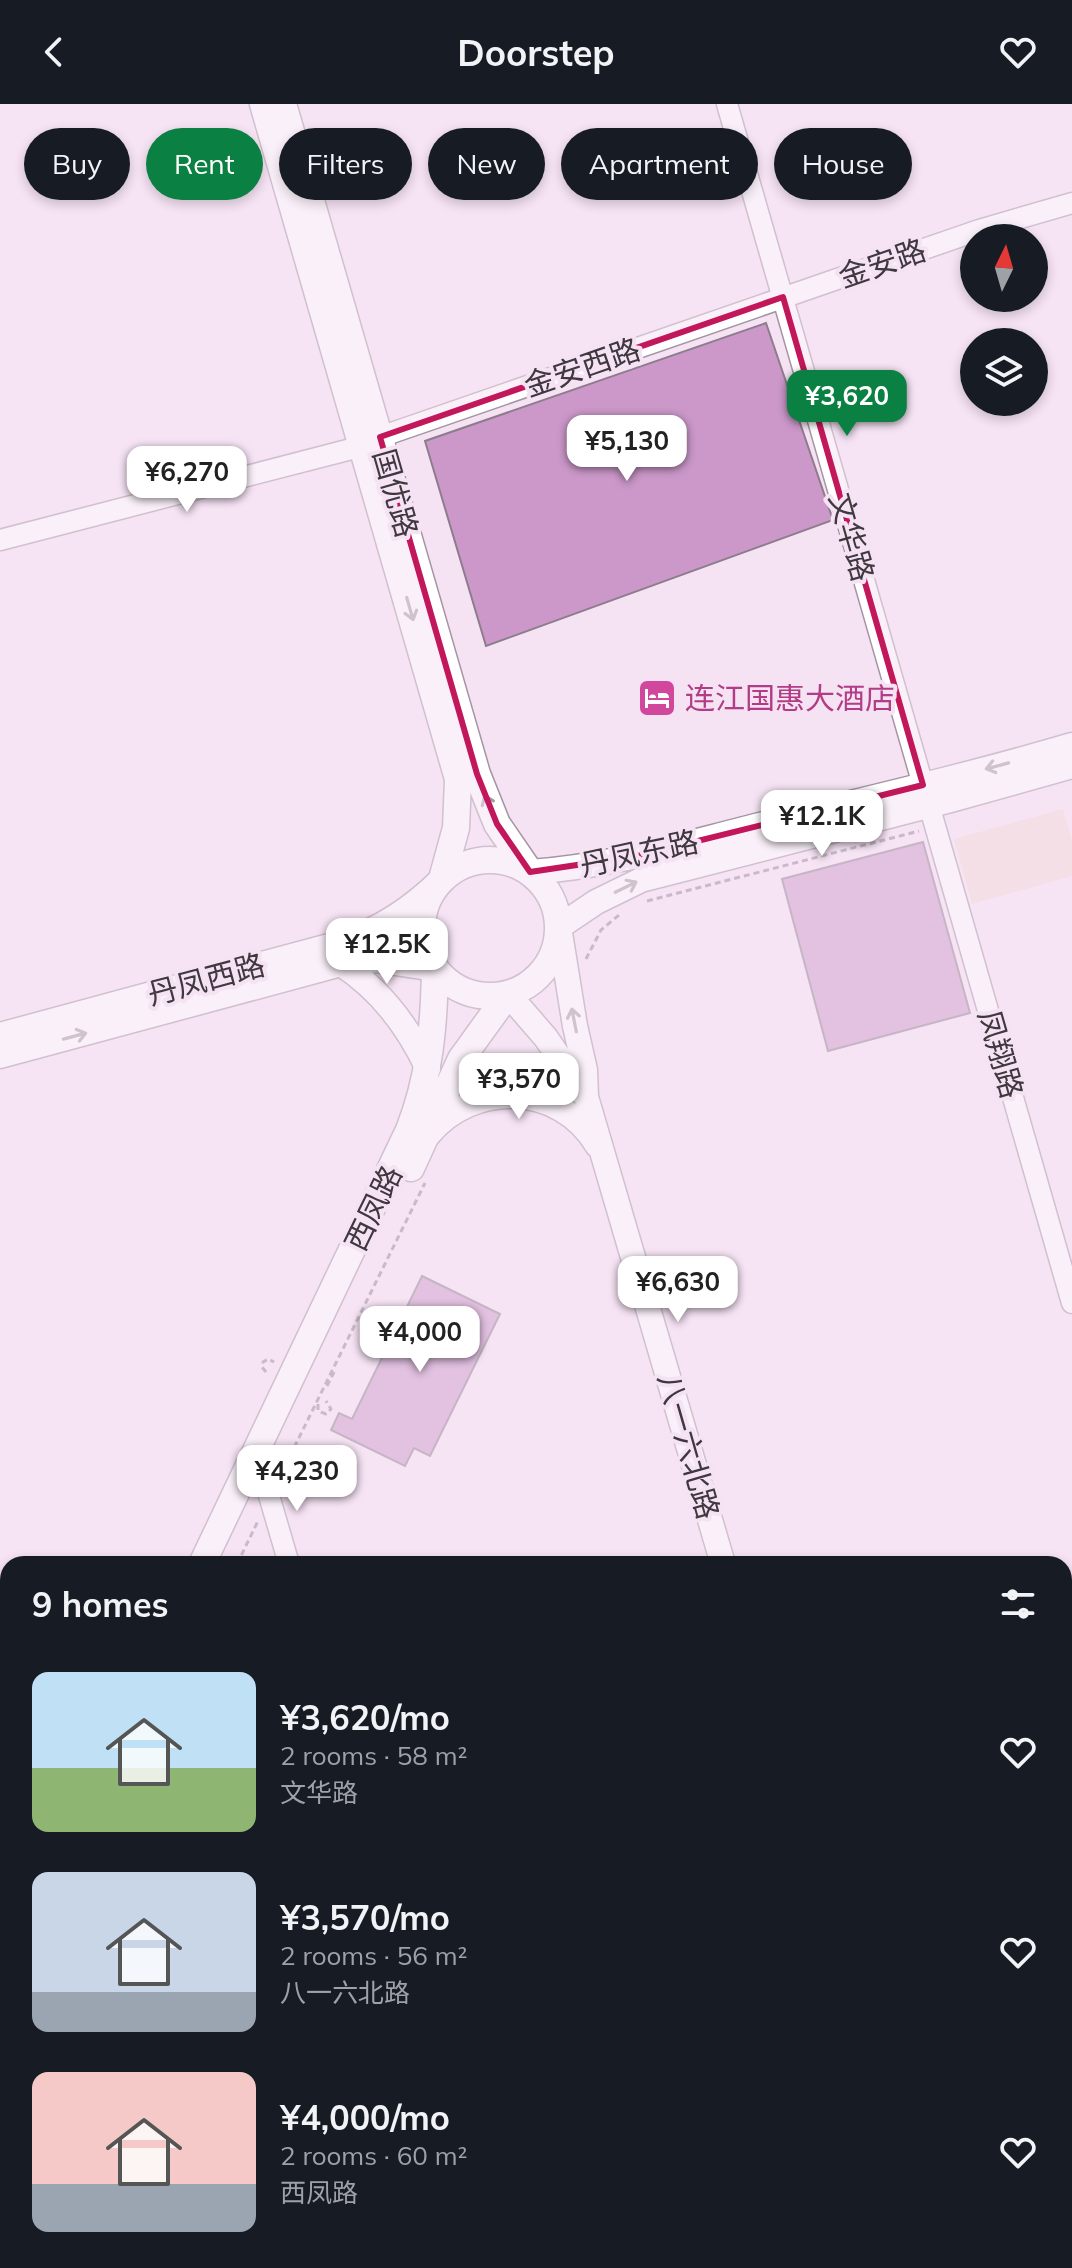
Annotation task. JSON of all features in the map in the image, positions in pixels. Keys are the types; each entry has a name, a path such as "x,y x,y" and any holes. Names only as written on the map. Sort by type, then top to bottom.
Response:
{"main road":[{"name":"国优路","path":"263,104 477,774 497,824 530,872"},
{"name":"国优路","path":"283,104 458,779 456,828 442,879"},
{"name":"丹凤东路","path":"530,872 584,867 929,806 1072,745"},
{"name":"丹凤东路","path":"559,927 596,902 641,880 1072,766"},
{"path":"485,860 513,863 530,872 545,887 555,906 559,927 557,945 550,962 525,987 508,994 475,995 460,989 435,969 426,951 422,932 423,913 430,894 442,879 458,868 485,860"},
{"name":"丹凤西路","path":"0,1035 372,932 405,912 442,879"},
{"name":"八一六北路","path":"559,927 585,1070 586,1097 721,1556"},
{"name":"丹凤西路","path":"0,1056 341,964 375,960 435,969"},
{"path":"341,964 361,977 393,1009 428,1069"},
{"name":"西凤路","path":"206,1556 417,1111 428,1069 434,1025 435,969"},
{"name":"八一六北路","path":"508,994 546,1038 586,1097"},
{"name":"西凤路","path":"226,1556 266,1486 461,1059 508,994"},
{"path":"426,1137 437,1123 464,1104 484,1097 517,1096 551,1104 566,1113 591,1135 604,1158"}],"street":[{"name":"文华路","path":"727,104 929,806"},
{"name":"金安路","path":"783,297 979,230 1072,203"},
{"name":"金安西路","path":"0,540 372,441 783,297"},
{"name":"凤翔路","path":"929,806 1072,1303"},
{"path":"266,1486 287,1556"}],"path":[{"path":"646,902 929,806"},
{"path":"585,962 601,930 620,914"},
{"path":"240,1556 266,1486 427,1179"},
{"path":"326,1401 330,1410 321,1414 317,1405 334,1372"}],"highlighted area":[{"path":"783,297 923,785 637,856 530,872 497,824 477,774 380,437"}],"shaded area":[{"path":"1063,809 1072,841 1072,876 972,904 954,839"}],"building":[{"path":"766,323 833,520 486,646 425,441"},
{"path":"923,842 970,1013 828,1051 782,879"},
{"path":"422,1276 500,1314 430,1456 414,1448 405,1466 331,1430 339,1413 352,1419"}],"place":[{"name":"连江国惠大酒店","path":"657,698"}]}
